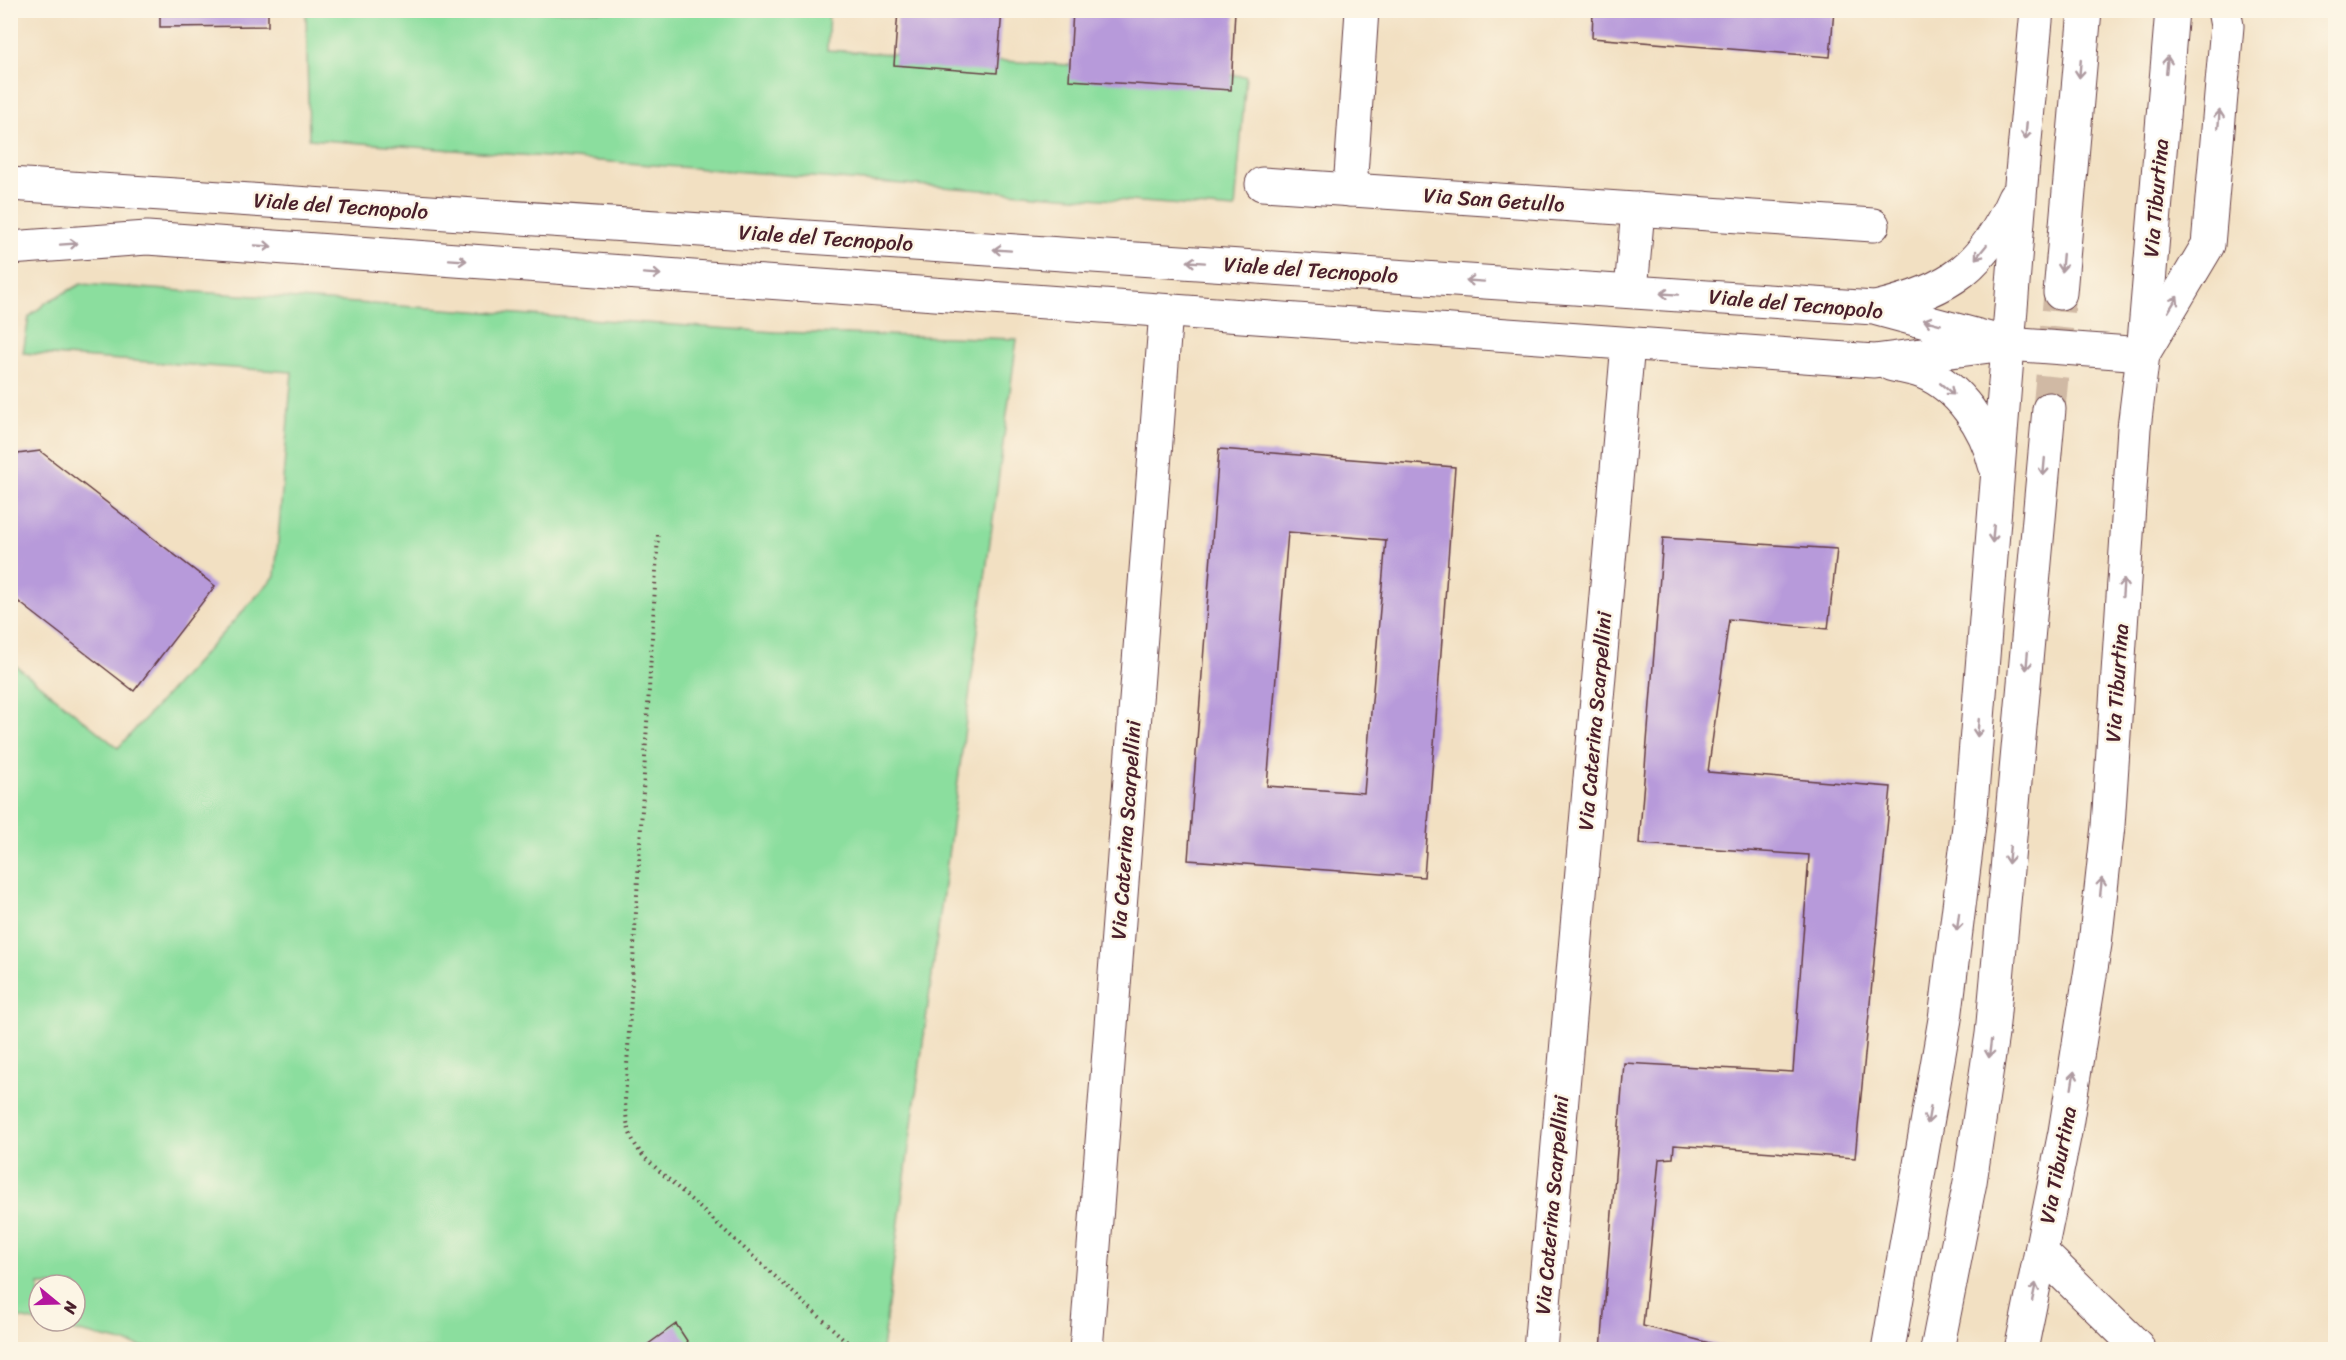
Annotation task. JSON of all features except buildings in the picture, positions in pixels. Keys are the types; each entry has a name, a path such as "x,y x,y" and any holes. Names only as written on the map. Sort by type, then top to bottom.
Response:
{"main road":[{"path":"1350,190 1362,10"},
{"path":"1888,1350 1938,1065 1972,798 2037,10"},
{"path":"2060,293 2085,10"},
{"name":"Via Tiburtina","path":"2021,1350 2065,1132 2096,932 2109,814 2134,420 2143,354 2172,10"},
{"path":"1874,361 2008,344 2143,354 2208,245 2227,26 2224,10"},
{"name":"Viale del Tecnopolo","path":"10,184 1874,308 2008,344"},
{"name":"Via San Getullo","path":"1262,184 1872,225"},
{"path":"1874,308 1903,301 1939,288 1969,267 1995,234 2021,184"},
{"path":"1631,291 1638,209"},
{"path":"10,248 147,238 1874,361 1923,372 1947,389 1980,425 1989,442 1998,475"},
{"name":"Via Caterina Scarpellini","path":"1086,1350 1166,311"},
{"name":"Via Caterina Scarpellini","path":"1540,1350 1628,344"},
{"path":"1937,1350 1970,1182 1992,1034 2049,409"},
{"path":"2041,1252 2137,1346 2136,1350"}],"path":[{"path":"658,536 625,1089 627,1129 630,1138 644,1157 856,1350"}],"green space":[{"path":"306,11 829,11 827,50 1246,76 1235,209 309,139"},
{"path":"81,284 775,332 1017,339 882,1349 156,1350 84,1333 87,1333 87,1273 27,1273 27,1320 11,1316 10,661 118,748 275,576 292,372 23,353 29,317 47,302"}],"tunnel":[{"path":"2049,409 2060,293"}]}
